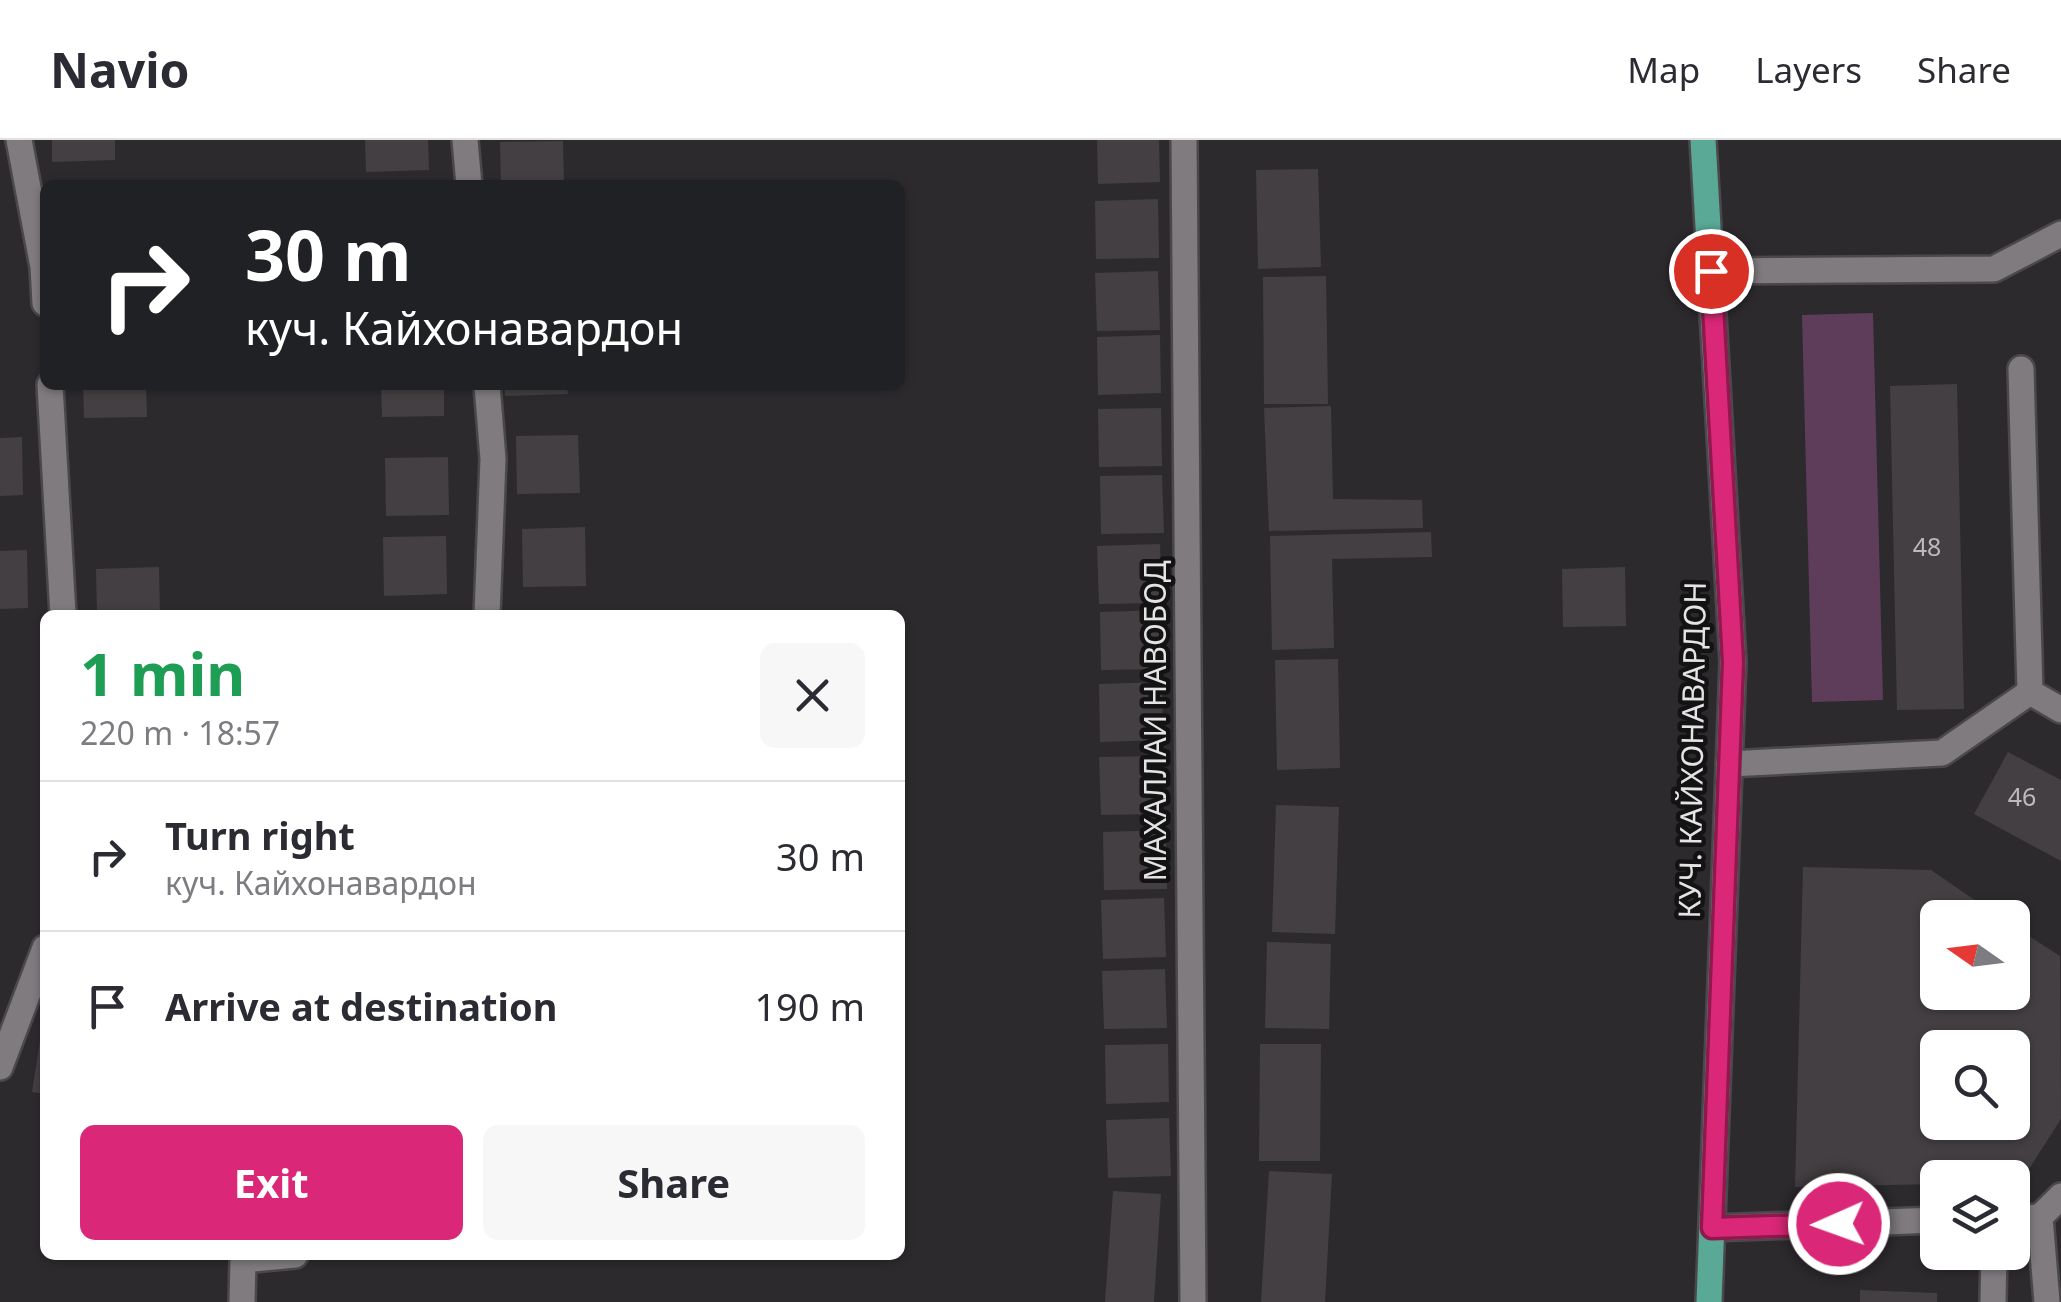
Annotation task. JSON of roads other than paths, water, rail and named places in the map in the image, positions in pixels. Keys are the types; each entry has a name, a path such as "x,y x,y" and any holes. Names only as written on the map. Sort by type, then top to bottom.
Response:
{"main road":[{"name":"КУЧ. КАЙХОНАВАРДОН","path":"1703,140 1733,662 1709,1302"}],"street":[{"path":"19,140 40,251"},
{"path":"466,140 470,180"},
{"name":"МАХАЛЛАИ НАВОБОД","path":"1184,140 1193,1302"},
{"path":"1711,271 1994,269 2061,234"},
{"path":"2021,369 2030,692"},
{"path":"50,390 62,610"},
{"path":"487,390 493,459 487,610"},
{"path":"1730,764 1942,754 2030,692"},
{"path":"2030,692 2061,710"},
{"path":"0,1067 40,961"},
{"path":"2030,1217 2040,1217 2061,1196"},
{"path":"2040,1217 2046,1302"},
{"path":"1712,1228 1920,1221"},
{"path":"242,1302 244,1260"},
{"path":"1994,1270 1994,1302"}]}
